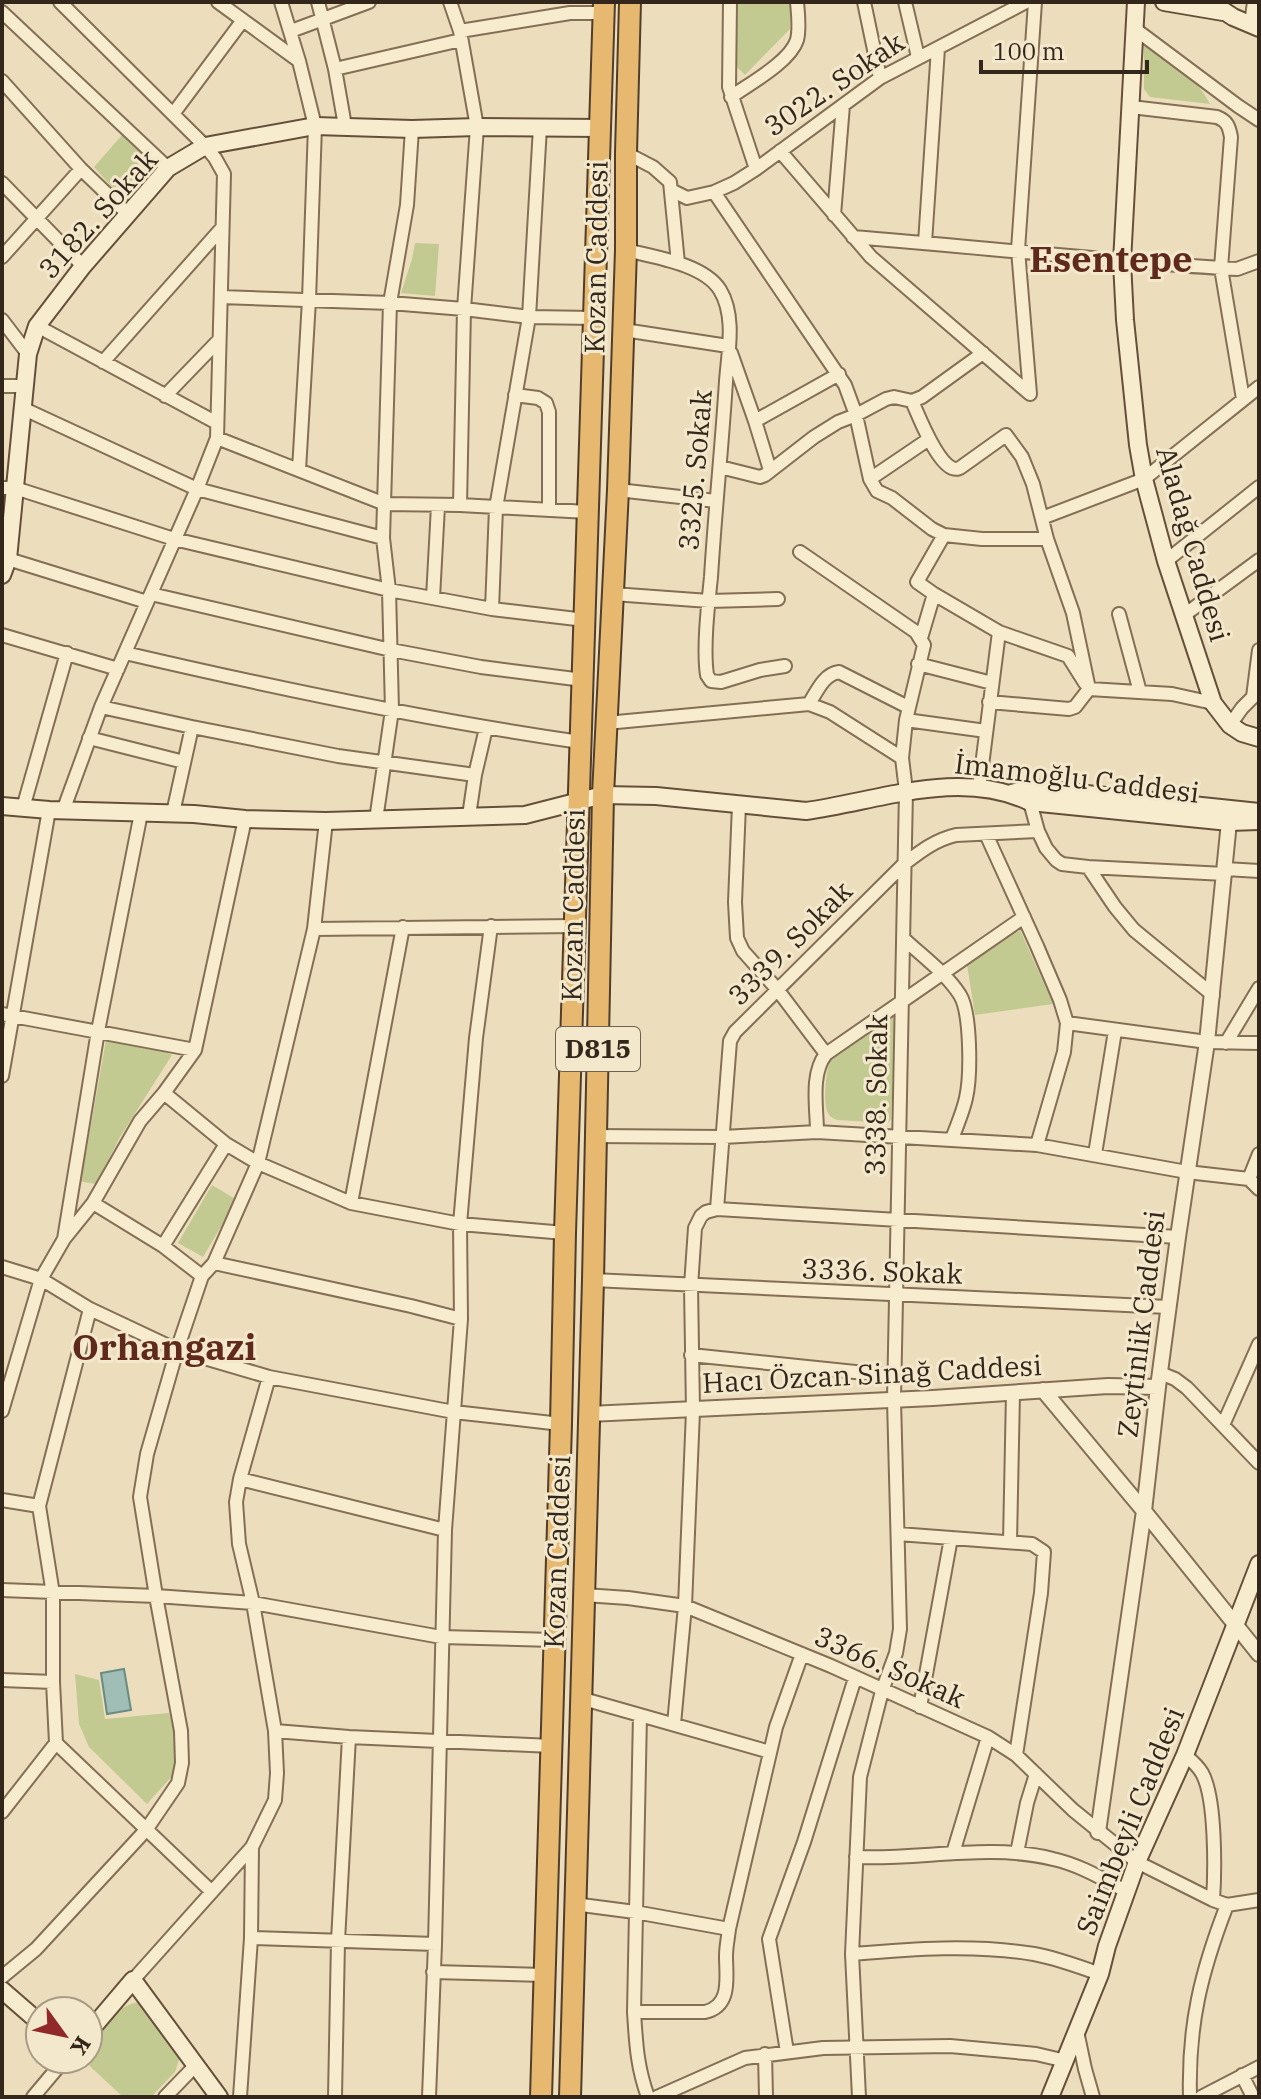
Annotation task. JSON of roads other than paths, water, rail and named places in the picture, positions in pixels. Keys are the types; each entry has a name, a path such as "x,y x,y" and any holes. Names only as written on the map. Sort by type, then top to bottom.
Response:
{"highway":[{"name":"Kozan Caddesi","path":"570,2097 603,795 624,330 630,2"},
{"name":"Kozan Caddesi","path":"541,2097 604,8"}],"main road":[{"name":"Aladağ Caddesi","path":"1136,2 1122,262 1131,386 1144,479 1166,561 1213,703 1230,725 1259,738"},
{"path":"1164,2 1217,7 1255,26"},
{"name":"3182. Sokak","path":"3,570 9,488 28,354 37,326 83,266 168,168 205,146 315,126 601,128"},
{"name":"İmamoğlu Caddesi","path":"2,806 326,821 525,815 603,795 656,796 806,811 929,788 979,789 1012,793 1030,802 1229,822 1259,821"},
{"path":"1012,793 1029,788 1259,812"},
{"name":"Saimbeyli Caddesi","path":"1050,2097 1100,1974 1137,1862 1185,1755 1259,1564"},
{"path":"104,2014 133,1980 219,2097"},
{"path":"2,1990 24,2009"}],"street":[{"path":"6,2 2,10 168,168"},
{"path":"2,1076 8,1015 56,810 217,438 224,174 205,146 60,2"},
{"path":"218,2 299,61"},
{"path":"281,2 315,126 299,470"},
{"path":"318,2 345,126"},
{"path":"291,31 369,2"},
{"path":"450,2 460,36 477,127 464,309 460,505"},
{"path":"730,2 729,87 756,169"},
{"path":"731,97 774,67 791,50 798,36 797,2"},
{"path":"864,2 880,78"},
{"path":"905,2 918,57"},
{"path":"780,151 853,237 887,271 1030,394 1018,250 1035,2"},
{"path":"1254,2 1255,26"},
{"name":"3022. Sokak","path":"671,190 687,198 714,192 756,169 880,78 1017,4"},
{"path":"335,69 568,7 604,8"},
{"path":"173,114 243,20"},
{"path":"1135,29 1259,120"},
{"path":"925,243 938,48"},
{"path":"2,81 81,169 129,215"},
{"path":"834,215 843,105"},
{"path":"1131,107 1217,117 1229,127 1231,137 1221,268 1243,399"},
{"path":"492,609 496,508 529,317 540,127"},
{"path":"376,820 392,710 389,590 383,538 390,303 407,205 412,129"},
{"path":"626,153 653,167 670,182 678,263"},
{"path":"2,257 81,169"},
{"path":"2,183 83,266"},
{"path":"714,192 839,374 856,415 870,479 877,491 944,535 982,539 1047,539"},
{"path":"103,362 221,229"},
{"path":"853,237 1122,262 1237,269 1259,261"},
{"name":"3325. Sokak","path":"626,250 700,272 712,280 720,291 728,315 707,675 711,681 721,682 785,666"},
{"path":"221,297 390,303 529,317 594,318"},
{"path":"2,320 28,354"},
{"path":"37,326 217,423"},
{"path":"624,330 728,346 770,470"},
{"path":"165,396 219,340"},
{"path":"720,467 760,477 827,428 886,399 894,397 912,401 930,393 983,353"},
{"path":"755,421 839,374"},
{"path":"2,386 24,386"},
{"path":"1042,518 1144,479 1259,387"},
{"path":"515,395 538,398 546,403 549,412 549,510"},
{"path":"912,401 929,439 948,464 957,469 1006,435 1028,469 1047,539 1073,613 1089,689 1075,707 989,702"},
{"path":"22,408 197,489 383,538"},
{"path":"217,438 385,504 588,512"},
{"path":"870,479 929,439"},
{"path":"1166,561 1259,487"},
{"path":"9,488 174,539 389,590 492,609 585,620"},
{"path":"618,490 716,501"},
{"path":"433,598 438,506"},
{"path":"944,535 917,582 999,632 1068,656 1089,689"},
{"path":"800,552 921,638"},
{"path":"1183,616 1259,560"},
{"path":"3,570 391,650 481,667 583,680"},
{"path":"613,594 709,601 778,599"},
{"name":"3338. Sokak","path":"859,2097 852,1954 860,1777 882,1691 896,1653 900,1629 894,1376 906,791 902,758 907,714 924,645 921,638 934,594"},
{"path":"1119,614 1140,692"},
{"path":"979,789 999,632"},
{"path":"2,635 118,669"},
{"path":"1230,725 1256,694 1259,650"},
{"path":"23,808 67,653"},
{"path":"125,653 392,710 580,742"},
{"path":"918,664 992,683"},
{"path":"809,704 826,678 839,672 907,714 986,731"},
{"path":"1089,689 1172,694 1213,703"},
{"path":"606,723 809,704 830,712 902,758"},
{"path":"101,707 338,756 475,775"},
{"path":"173,813 192,727"},
{"path":"469,816 486,728"},
{"path":"89,738 184,762"},
{"path":"1030,802 1046,848 1062,864 1259,871"},
{"path":"739,805 735,902 737,938 743,951 777,989 826,1054"},
{"path":"64,1239 98,1031 141,813"},
{"path":"2,1411 41,1279 64,1239 93,1203 140,1121 195,1050 245,819"},
{"path":"2,1977 36,1949 146,1830 178,1783 182,1763 181,1731 140,1497 147,1454 202,1276 214,1263 258,1163 314,929 326,821"},
{"name":"Zeytinlik Caddesi","path":"1098,1832 1144,1511 1168,1307 1207,1042 1229,822"},
{"name":"3339. Sokak","path":"717,1209 730,1041 735,1032 904,864 924,848 944,838 1038,831"},
{"path":"986,834 1060,1000 1067,1023 1064,1052 1037,1145"},
{"path":"1088,867 1134,930 1213,995"},
{"path":"817,1132 817,1072 826,1054 1024,917"},
{"path":"429,2097 445,1530 461,1319 460,1224 476,1038 491,926"},
{"path":"314,929 576,926"},
{"path":"351,1203 403,927"},
{"path":"903,938 942,974 962,998 967,1019 968,1086 952,1139"},
{"path":"1226,1043 1259,988"},
{"path":"8,1015 195,1050"},
{"path":"1067,1023 1207,1042 1259,1043"},
{"path":"1095,1154 1115,1031"},
{"path":"164,1093 226,1144 258,1163 351,1203 460,1224 565,1233"},
{"path":"596,1136 723,1137 817,1132 1037,1145 1187,1172 1249,1179 1259,1189"},
{"path":"163,1246 226,1144"},
{"path":"1249,1179 1259,1154"},
{"path":"93,1203 163,1246 202,1276"},
{"path":"674,1724 685,1606 693,1411 691,1286 695,1228 706,1212 717,1209 1178,1237"},
{"path":"214,1263 461,1319"},
{"path":"2,1267 41,1279 90,1309 177,1350 269,1377 454,1412 561,1424"},
{"name":"3336. Sokak","path":"593,1280 1168,1307"},
{"path":"2,1812 56,1743 53,1594 39,1506 90,1309"},
{"path":"1223,1425 1259,1344"},
{"path":"691,1355 894,1376"},
{"path":"133,1980 252,1847 275,1800 275,1731 253,1603 239,1544 236,1502 269,1377"},
{"path":"1159,1380 1175,1379 1187,1388 1259,1463"},
{"name":"Hacı Özcan Sinağ Caddesi","path":"589,1414 1013,1393 1159,1380"},
{"path":"1043,1390 1259,1654"},
{"path":"1010,1542 1013,1393"},
{"path":"240,1479 445,1530"},
{"path":"2,1500 39,1506"},
{"path":"898,1534 1010,1542 1038,1546 1044,1552 1016,1755"},
{"path":"920,1707 951,1538"},
{"path":"2,1590 253,1603 441,1637 554,1640"},
{"name":"3366. Sokak","path":"584,1595 685,1606 988,1737 1016,1755 1073,1810 1137,1862 1227,1905"},
{"path":"634,2012 705,2012 713,2010 723,2000 729,1929 778,1717 802,1654"},
{"path":"787,2052 769,1939 804,1842 855,1678"},
{"path":"2,1680 53,1682"},
{"path":"580,1698 770,1752"},
{"path":"640,1715 634,2012 637,2060 648,2097"},
{"path":"275,1731 552,1746"},
{"path":"335,2097 338,1941 349,1737"},
{"path":"953,1853 988,1737"},
{"path":"56,1743 212,1892"},
{"path":"1185,1755 1201,1771 1206,1783 1214,1867 1213,1900"},
{"path":"1017,1853 1036,1774"},
{"path":"240,2097 251,1938 252,1847"},
{"path":"856,1857 1017,1853 1080,1867 1126,1891"},
{"path":"1190,2097 1190,2062 1198,1994 1227,1905 1259,1900"},
{"path":"574,1904 729,1929"},
{"path":"251,1938 435,1944"},
{"path":"852,1954 917,1949 1022,1952 1100,1974"},
{"path":"433,1972 544,1975"},
{"path":"1077,2031 1093,2097"},
{"path":"657,2097 745,2058 787,2052 857,2047 975,2048 1036,2054 1066,2061"},
{"path":"765,2054 766,2097"},
{"path":"165,2097 195,2066"},
{"path":"1204,2096 1259,2067"},
{"path":"33,2097 52,2075"},
{"path":"1242,2075 1253,2097"}],"water":[{"path":"124,1669 131,1710 107,1714 101,1673"}],"district":[{"name":"Esentepe","path":"1111,259"},
{"name":"Orhangazi","path":"164,1347"}]}
